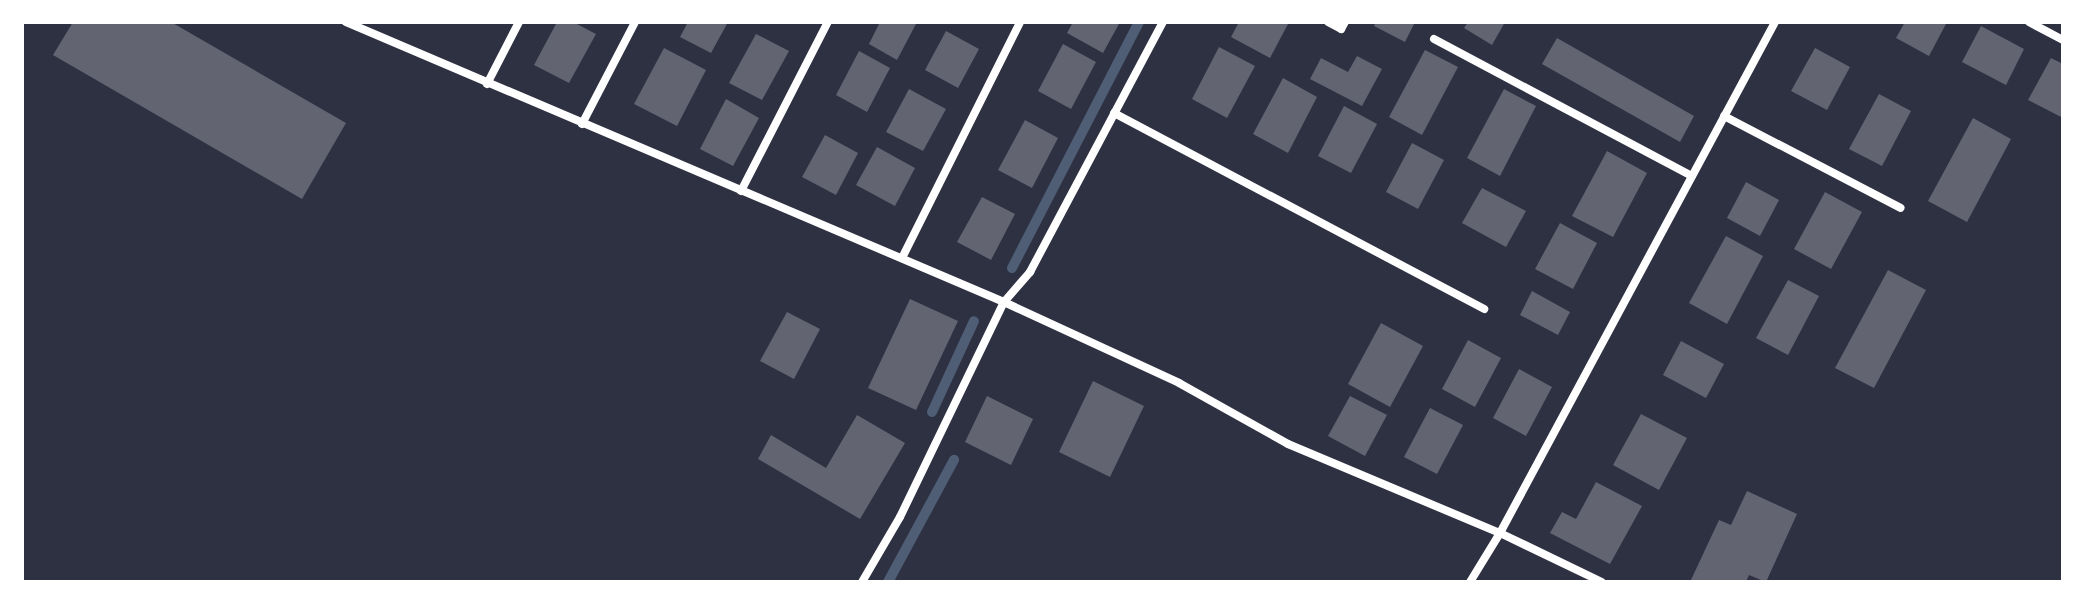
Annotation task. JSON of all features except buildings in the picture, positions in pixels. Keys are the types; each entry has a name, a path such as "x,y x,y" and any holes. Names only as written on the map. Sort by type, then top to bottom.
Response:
{"street":[{"path":"346,22 1004,302 1179,383 1288,444 1500,533 1602,582"},
{"path":"487,84 519,22"},
{"path":"582,124 635,22"},
{"path":"741,191 828,22"},
{"path":"902,258 1020,22"},
{"path":"862,582 900,517 1004,302 1030,272 1163,22"},
{"path":"1328,22 1341,29 1345,22"},
{"path":"1470,582 1500,533 1775,22"},
{"path":"2029,22 2063,40"},
{"path":"1434,39 1692,176"},
{"path":"1114,113 1484,309"},
{"path":"1724,116 1901,208"}],"waterway":[{"path":"1012,268 1139,22"},
{"path":"932,412 974,321"},
{"path":"888,582 954,460"}]}
